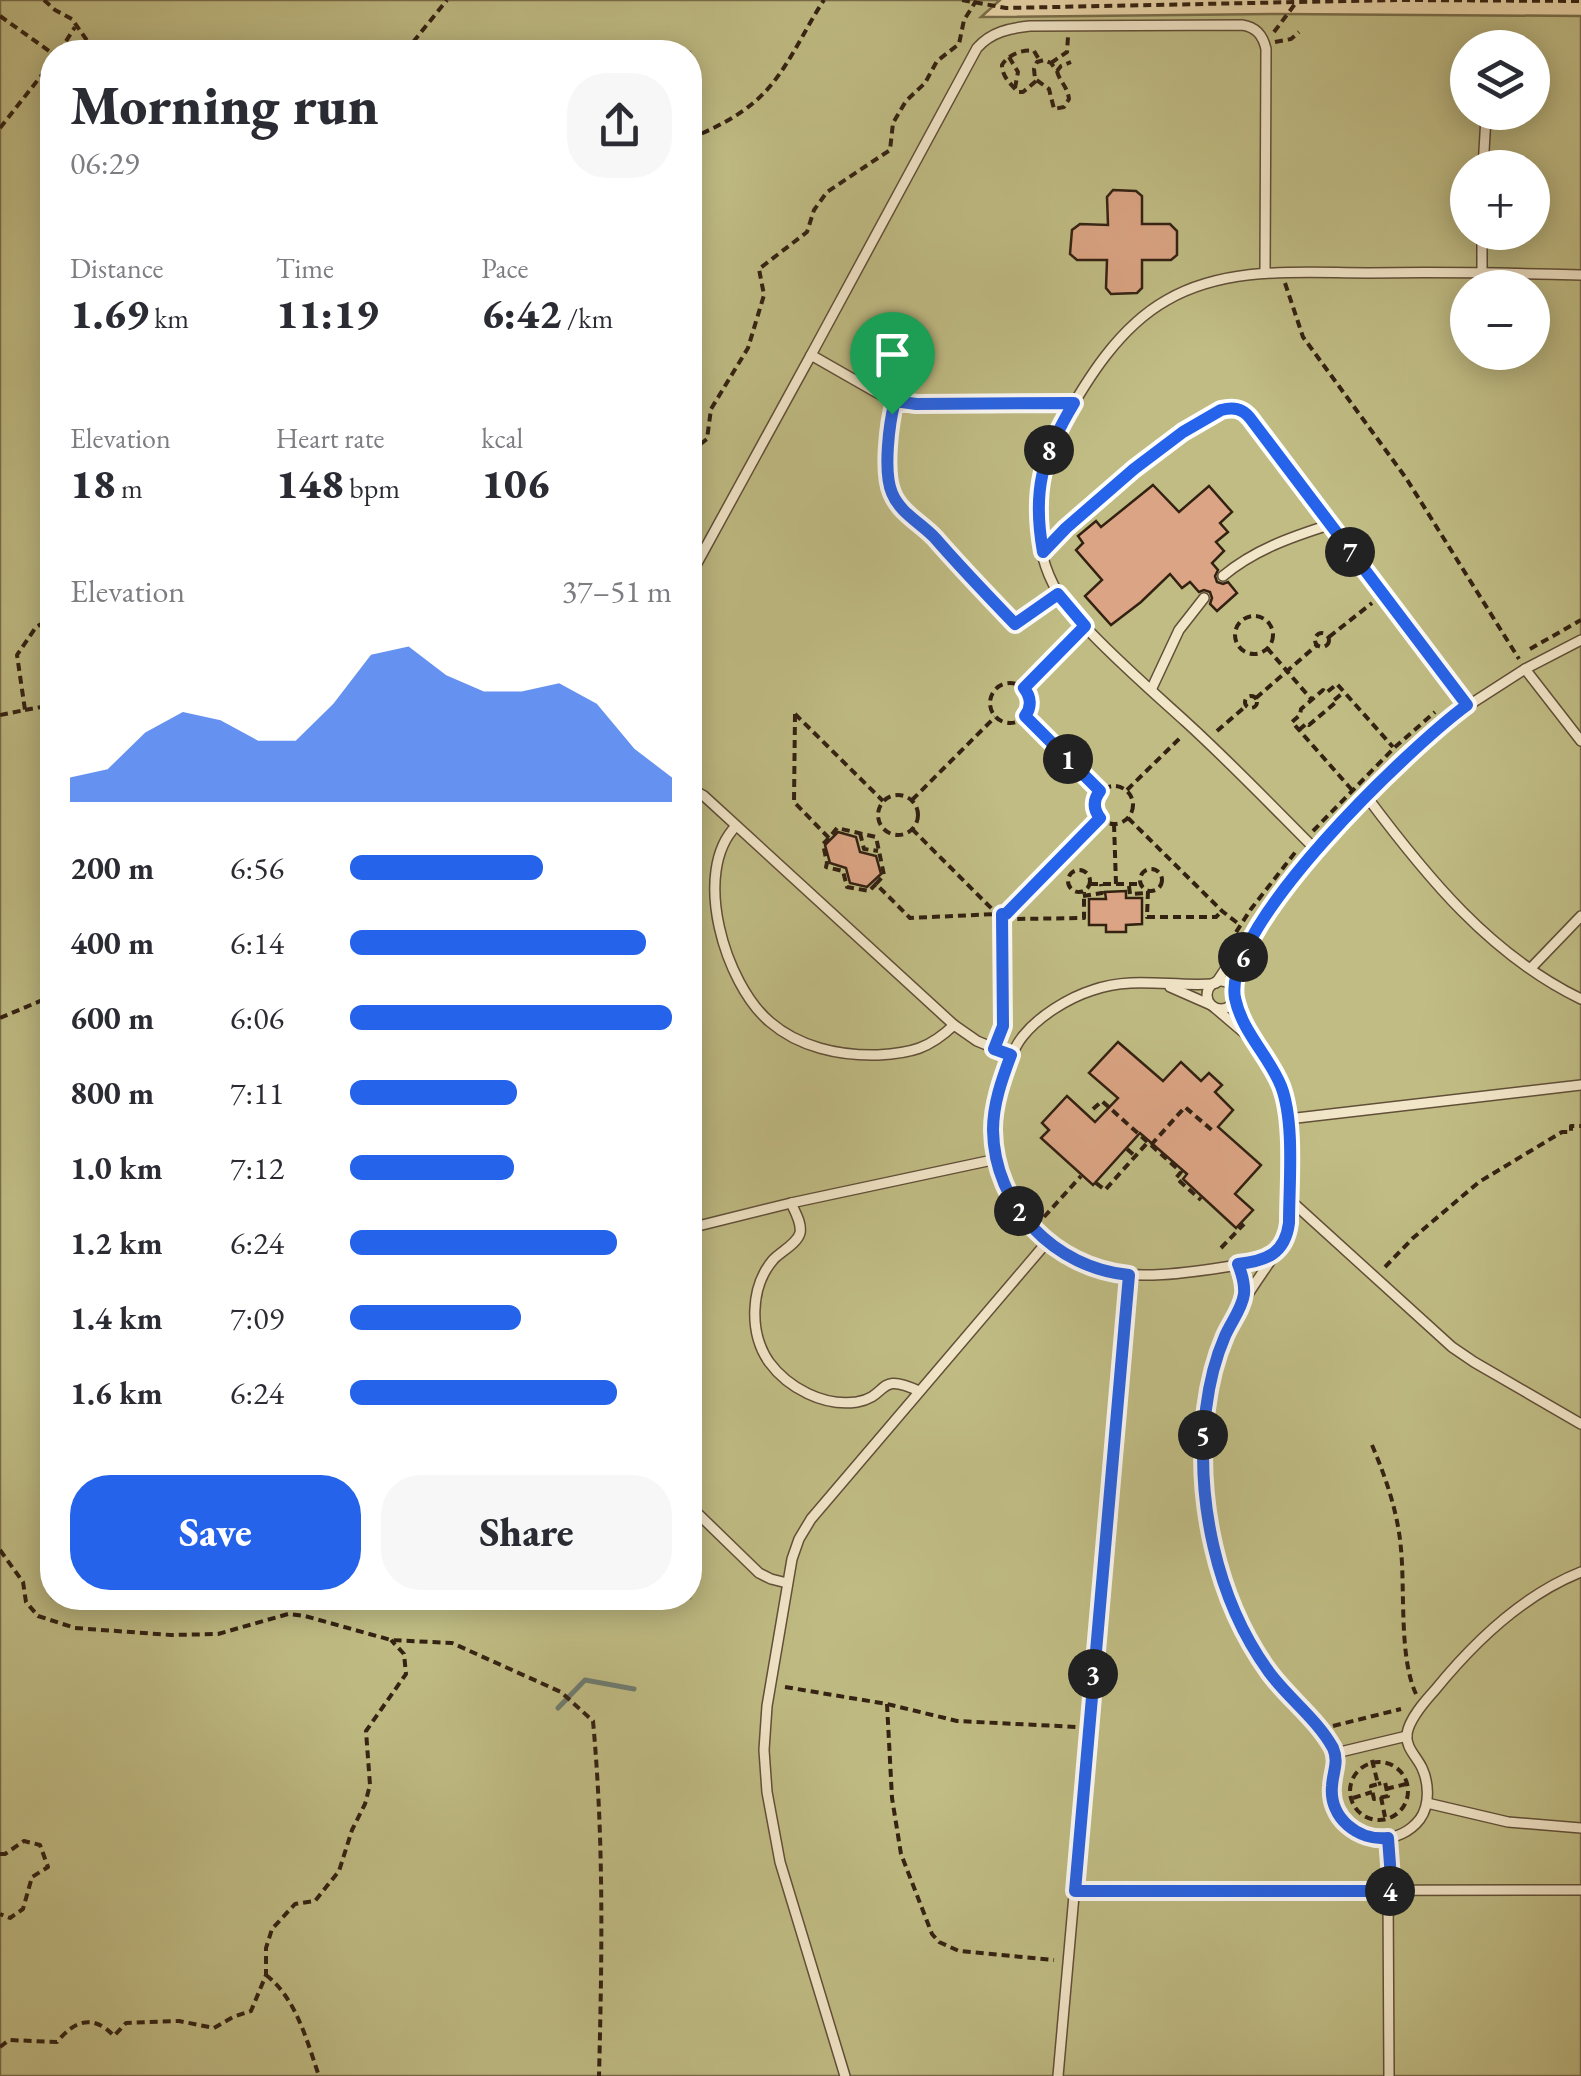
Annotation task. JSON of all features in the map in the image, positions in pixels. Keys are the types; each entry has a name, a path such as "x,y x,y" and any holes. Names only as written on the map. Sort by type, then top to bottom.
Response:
{"lane":[{"path":"702,554 980,44 995,34 1014,28 1068,26 1246,26 1258,32 1265,44 1265,273"},
{"path":"1316,850 1085,626 1058,594 1043,552 1038,514 1040,480 1052,441 1116,343 1156,306 1179,294 1214,281 1265,273 1450,272"},
{"path":"1550,274 1581,275"},
{"path":"811,355 895,401 1074,403"},
{"path":"895,401 888,474 891,492 900,506 1015,624 1058,594"},
{"path":"1043,552 1146,459 1183,432 1227,409 1238,409 1246,413 1467,705"},
{"path":"1223,576 1274,545 1330,525"},
{"path":"1151,690 1178,630 1204,598"},
{"path":"1254,1043 1214,1007 1207,993 1316,850 1421,744 1467,705 1581,640"},
{"path":"1525,669 1581,741"},
{"path":"702,795 954,1024 977,1042 1011,1055"},
{"path":"1366,797 1451,902 1504,949 1581,998"},
{"path":"736,826 724,842 718,864 718,917 722,941 736,976 765,1018 806,1043 859,1055 918,1050 936,1041 954,1024"},
{"path":"1531,968 1581,916"},
{"path":"1158,983 1214,1007 1226,1008 1233,1002 1248,944"},
{"path":"1279,1248 1265,1260 1147,1276 1092,1268 1047,1242 1012,1202 996,1160 993,1128 1000,1086 1011,1055 1032,1027 1076,997 1116,984 1229,984 1254,1043 1282,1090 1288,1120 1289,1229 1279,1248 1242,1302 1220,1348 1206,1409 1203,1467 1211,1536 1228,1593 1247,1636 1279,1685 1336,1752 1331,1789 1342,1820 1358,1833 1374,1838 1402,1834 1414,1824 1427,1804 1424,1772 1406,1736 1423,1704 1469,1650 1496,1626 1560,1581 1581,1572"},
{"path":"1288,1120 1581,1086"},
{"path":"702,1225 996,1160"},
{"path":"1289,1199 1464,1356 1581,1424"},
{"path":"791,1204 800,1234 770,1264 756,1299 757,1330 768,1361 794,1386 833,1400 860,1401 893,1382 920,1391"},
{"path":"845,2076 770,1819 764,1750 786,1583 807,1526 1047,1242"},
{"path":"1238,1264 1244,1285 1242,1302"},
{"path":"1058,2076 1129,1275"},
{"path":"702,1518 759,1573 786,1583"},
{"path":"1336,1752 1406,1736"},
{"path":"1427,1804 1508,1822 1581,1828"},
{"path":"1388,1838 1389,2076"},
{"path":"1075,1891 1581,1890"}],"path":[{"path":"44,0 72,19 86,40"},
{"path":"415,40 447,0"},
{"path":"702,133 727,122 764,93 824,0"},
{"path":"962,0 1006,8 1400,0 1581,1"},
{"path":"702,444 707,440 711,409 748,348 764,295 758,269 807,232 814,210 827,192 890,150 893,123 937,62 958,44 964,20 976,1"},
{"path":"1265,44 1296,2"},
{"path":"0,16 40,42"},
{"path":"65,40 76,25"},
{"path":"1051,63 1067,51 1068,26"},
{"path":"1265,44 1291,39 1299,32"},
{"path":"1036,81 1020,92 1009,84 1002,71 1003,63 1009,57 1032,50 1040,61"},
{"path":"1009,57 1018,70 1014,88"},
{"path":"1048,113 1069,100 1058,71 1046,60 1040,61 1034,69 1036,81 1048,90 1054,108"},
{"path":"1058,71 1071,62"},
{"path":"0,128 40,77"},
{"path":"1282,273 1303,337 1406,478 1525,669"},
{"path":"1317,645 1327,646 1328,637 1382,594"},
{"path":"1258,616 1267,621 1273,635 1267,648 1253,654 1240,647 1235,632 1243,619 1258,616"},
{"path":"25,710 18,656 40,625"},
{"path":"1024,688 1085,626"},
{"path":"1317,645 1319,634 1328,637"},
{"path":"1206,741 1246,706 1244,701 1248,697 1256,698 1317,645"},
{"path":"1267,648 1312,700"},
{"path":"1005,682 1024,688 1030,700 1025,716 1010,723 995,717 989,702 994,690 1005,682"},
{"path":"1352,790 1292,722 1300,716 1301,709 1323,690 1326,693 1337,684 1394,748"},
{"path":"1298,730 1309,725 1344,692"},
{"path":"0,715 40,708"},
{"path":"829,838 794,802 794,714 883,801"},
{"path":"1025,716 1100,791"},
{"path":"912,800 995,717"},
{"path":"1127,790 1191,726"},
{"path":"1112,785 1127,790 1134,804 1128,818 1114,824 1100,818 1095,806 1100,791 1112,785"},
{"path":"895,795 912,800 918,814 912,830 896,836 884,830 878,819 883,801 895,795"},
{"path":"994,1049 1003,1026 1002,914 1100,818"},
{"path":"1128,818 1240,925"},
{"path":"1114,824 1116,884"},
{"path":"838,828 876,837 884,875 869,891 847,888 842,872 826,868 823,844 838,828"},
{"path":"876,837 884,830"},
{"path":"912,830 1002,914"},
{"path":"860,833 864,849 880,851"},
{"path":"876,884 910,918 1002,914 1012,915 1014,920 1084,918 1083,894 1090,877 1076,870 1070,874 1071,889 1083,894 1102,893 1102,884"},
{"path":"1129,884 1130,894 1155,890 1162,879 1160,872 1146,870 1140,884"},
{"path":"1090,884 1140,884 1148,892 1147,917 1216,917 1222,911"},
{"path":"0,1018 40,1001"},
{"path":"1093,1110 1102,1101 1181,1172 1176,1178 1201,1200"},
{"path":"1096,1183 1104,1190 1178,1119 1185,1107 1214,1132"},
{"path":"1375,1278 1413,1238 1479,1182 1562,1132 1571,1132 1571,1126 1581,1126"},
{"path":"1127,1149 1136,1156"},
{"path":"1164,1168 1168,1160"},
{"path":"1033,1228 1081,1176"},
{"path":"1221,1248 1244,1224"},
{"path":"1320,1729 1423,1704 1415,1694 1410,1675 1398,1523 1372,1445"},
{"path":"0,1550 23,1582 26,1602 38,1616 75,1628 218,1634 288,1614 305,1616 391,1640 452,1643 561,1692 593,1721 600,1800 602,1899 599,2076"},
{"path":"0,2046 9,2040 57,2042 69,2028 84,2022 104,2025 114,2036 126,2024 179,2021 214,2028 251,2011 266,1974 266,1948 272,1929 295,1904 315,1901 339,1871 370,1784 366,1731 406,1674 404,1654 391,1640"},
{"path":"770,1686 830,1693 957,1721 1088,1728"},
{"path":"887,1704 892,1798 901,1854 932,1934 939,1942 959,1951 1069,1961"},
{"path":"1373,1763 1378,1784"},
{"path":"1373,1763 1394,1766 1407,1784 1404,1806 1386,1819 1364,1816 1351,1799 1354,1776 1373,1763"},
{"path":"1385,1782 1388,1796 1374,1799 1371,1786 1378,1784 1385,1782"},
{"path":"1386,1789 1407,1784"},
{"path":"1351,1799 1372,1792"},
{"path":"1381,1797 1386,1819"},
{"path":"0,1854 24,1841 40,1845 48,1867 32,1877 23,1908 10,1918 0,1914"},
{"path":"266,1974 280,1986 296,2014 319,2076"}],"shaded area":[{"path":"0,0 1000,0 981,17 1581,16 1581,2076 0,2076"}],"building":[{"path":"1113,190 1136,191 1142,196 1142,224 1170,224 1177,231 1177,255 1171,260 1142,260 1142,288 1137,293 1111,294 1106,288 1107,260 1077,260 1070,254 1072,230 1080,224 1108,225 1107,197"},
{"path":"1153,485 1179,512 1209,486 1232,512 1220,523 1228,532 1216,542 1224,551 1212,563 1218,570 1217,582 1228,582 1237,593 1217,611 1210,604 1210,592 1199,592 1190,582 1182,588 1170,574 1111,625 1085,596 1102,580 1076,550 1083,543 1078,536 1096,521 1101,527"},
{"path":"838,832 856,837 860,852 876,856 881,874 867,887 850,883 846,868 830,863 825,845"},
{"path":"1126,891 1126,898 1142,898 1142,924 1126,925 1126,932 1106,932 1106,925 1089,925 1089,899 1106,899 1105,892"},
{"path":"1118,1042 1163,1081 1181,1062 1201,1081 1209,1073 1222,1085 1215,1092 1233,1110 1218,1127 1261,1165 1235,1194 1253,1210 1236,1228 1183,1179 1187,1174 1140,1133 1093,1185 1041,1138 1049,1130 1042,1123 1067,1096 1095,1122 1118,1098 1089,1073"}],"waterway":[{"path":"558,1708 585,1680 634,1689"}],"route":[{"path":"895,401 1074,403 1052,441 1040,480 1038,514 1043,552 1158,449 1221,410 1242,410 1467,705 1421,744 1316,850 1263,920 1243,956 1235,996 1251,1037 1279,1081 1287,1112 1289,1223 1288,1234 1274,1254 1261,1261 1238,1264 1244,1294 1216,1360 1203,1438 1211,1536 1228,1593 1267,1669 1333,1748 1337,1764 1331,1789 1338,1814 1358,1833 1388,1838 1392,1891 1075,1891 1129,1275 1081,1263 1047,1242 1030,1224 1006,1188 996,1160 993,1128 1000,1086 1011,1055 994,1049 1003,1026 1002,914 1100,818 1095,806 1100,791 1025,716 1030,700 1024,688 1085,626 1058,594 1015,624 900,506 888,480 892,414 895,401"}]}
